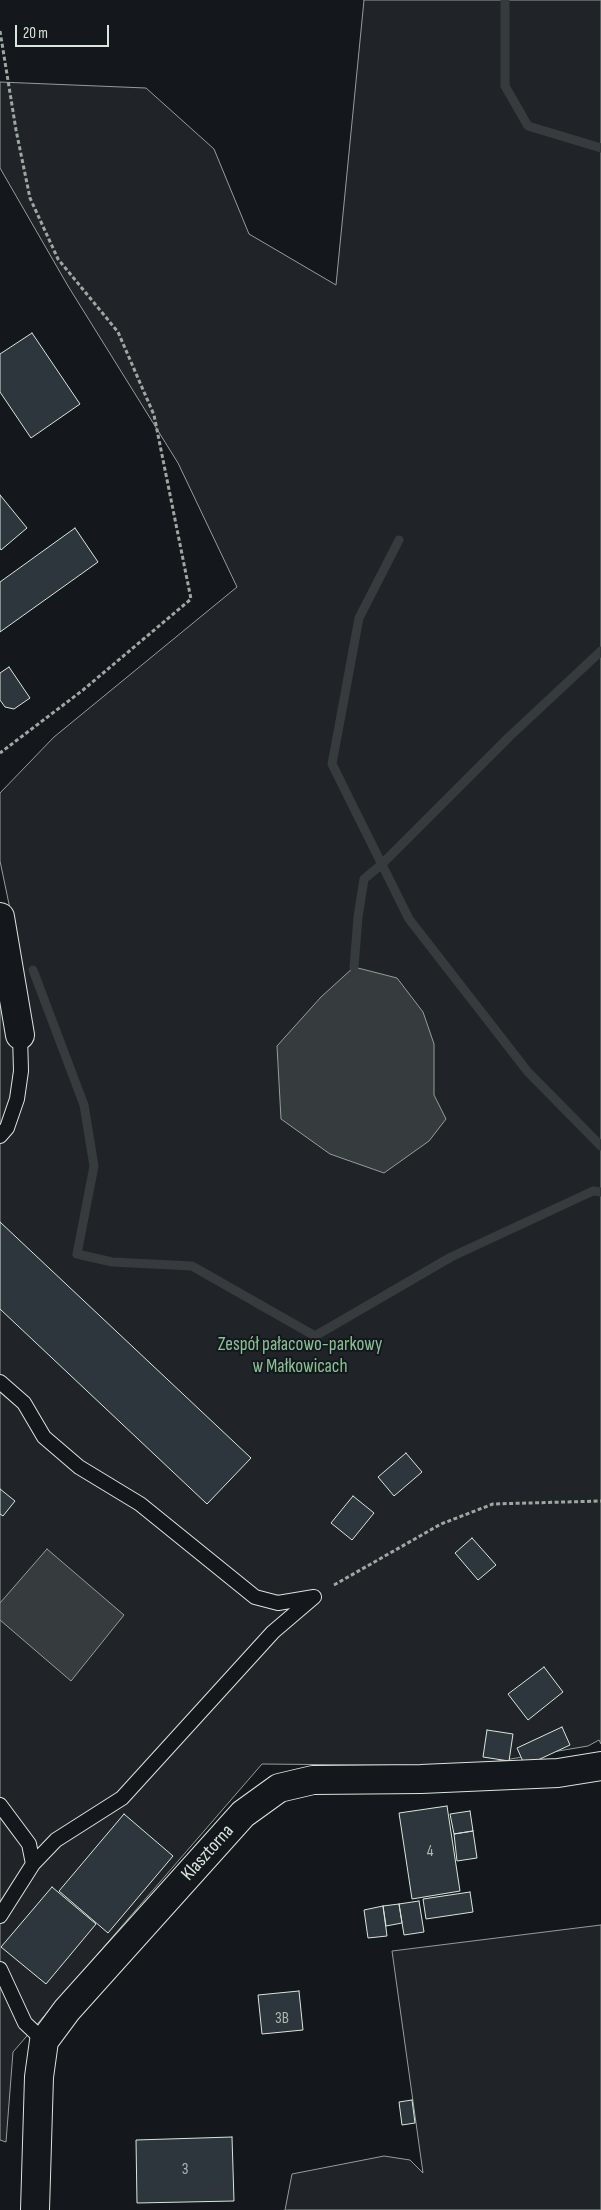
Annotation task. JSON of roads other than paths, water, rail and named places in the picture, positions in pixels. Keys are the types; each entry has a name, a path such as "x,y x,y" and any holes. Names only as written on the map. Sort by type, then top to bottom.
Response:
{"street":[{"path":"0,917 20,1035"},
{"name":"Klasztorna","path":"35,2210 39,2077 44,2041 66,2010 243,1814 279,1788 313,1780 421,1779 548,1773 601,1766"}],"lane":[{"path":"0,1136 7,1128 17,1099 22,1071 20,1035"},
{"path":"0,1382 24,1403 44,1438 79,1467 140,1504 255,1597 278,1603 314,1597 273,1632 122,1798 56,1840 34,1864 0,1916"},
{"path":"0,1805 29,1844 34,1864"},
{"path":"0,1969 25,2023 44,2041"}],"waterway":[{"path":"505,0 505,86 528,126 601,148"},
{"path":"399,540 359,618 332,764 409,919 528,1072 601,1146"},
{"path":"354,967 358,917 364,879 382,864 510,736 601,651"},
{"path":"33,970 84,1105 94,1166 77,1254 112,1262 192,1266 315,1336 451,1257 593,1191 601,1192"}],"park label":[{"name":"Zespół pałacowo-parkowy w Małkowicach","path":"300,1356"}]}
